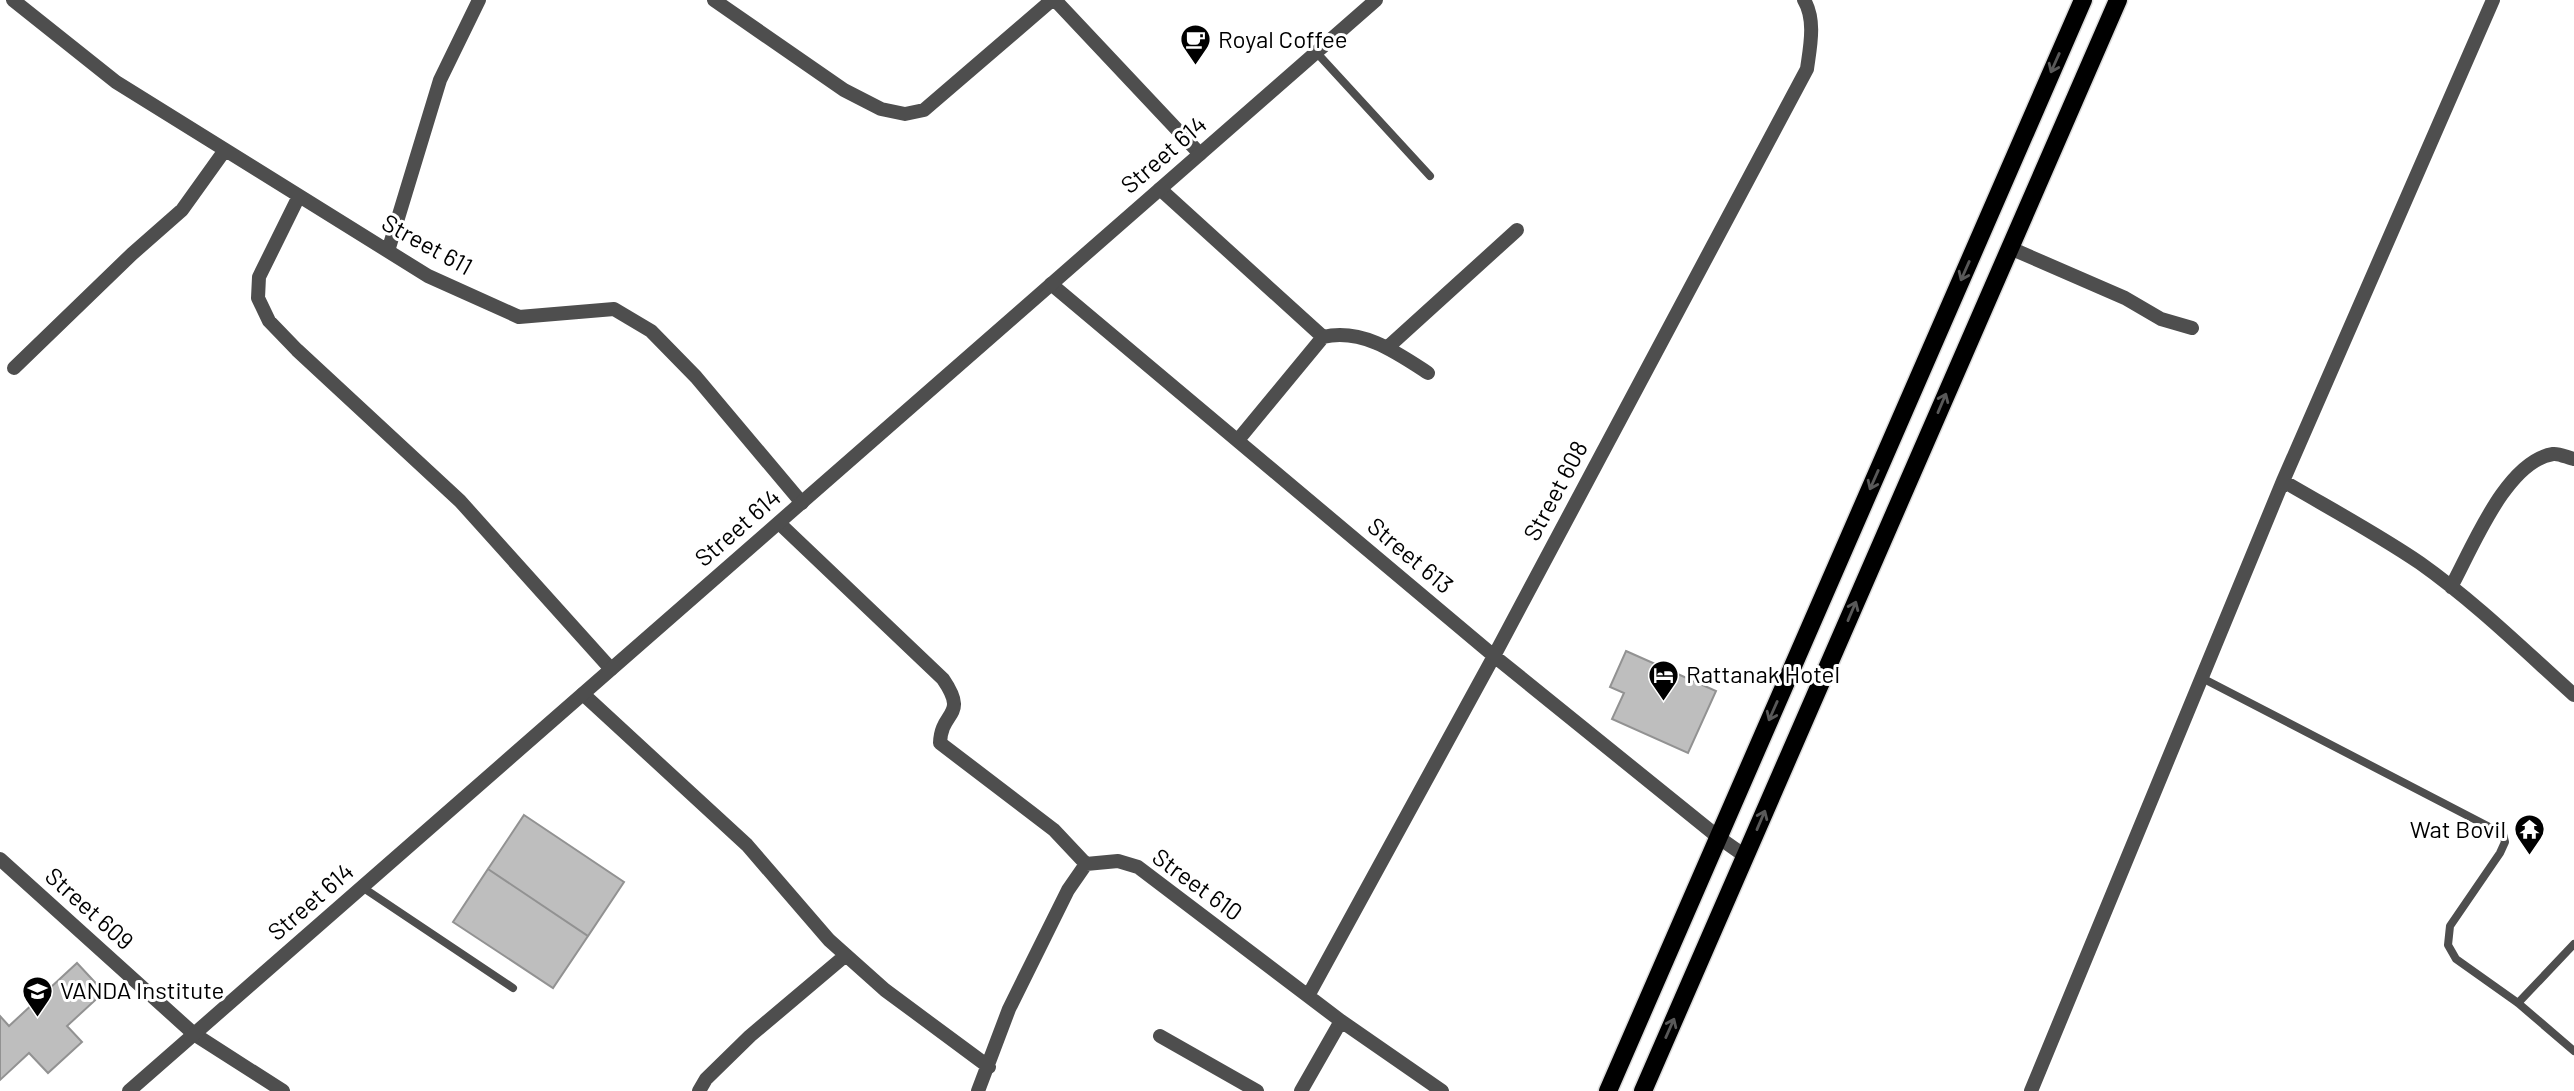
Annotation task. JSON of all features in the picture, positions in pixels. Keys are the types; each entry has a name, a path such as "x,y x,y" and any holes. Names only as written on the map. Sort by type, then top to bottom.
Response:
{"main road":[{"path":"1608,1091 2083,0"},
{"path":"1643,1091 2118,0"}],"street":[{"name":"Street 611","path":"13,0 116,82 428,276 519,317 614,309 651,331 696,377 802,503"},
{"path":"388,251 440,80 479,0"},
{"path":"714,0 844,90 881,108 905,114 924,110 1054,0 1199,155"},
{"name":"Street 614","path":"129,1091 1376,0"},
{"name":"Street 608","path":"1308,996 1494,656 1807,69 1812,36 1809,8 1804,0"},
{"path":"2031,1091 2283,481 2493,0"},
{"path":"14,368 132,254 182,210 225,150"},
{"path":"1160,189 1323,337"},
{"path":"299,196 260,277 258,298 269,321 460,500 611,669"},
{"path":"1388,347 1517,230"},
{"path":"2010,248 2125,298 2161,319 2192,328"},
{"name":"Street 613","path":"1051,284 1494,656 1745,856"},
{"path":"1238,440 1323,337 1342,333 1388,347 1428,373"},
{"path":"2451,587 2505,487 2527,465 2555,454 2574,459"},
{"path":"2283,481 2421,564 2574,695"},
{"path":"779,523 943,679 954,694 955,707 940,734 940,743 1054,830 1086,864 1068,890 1009,1009 980,1090"},
{"path":"583,694 747,845 846,955 886,990 989,1067"},
{"name":"Street 609","path":"0,859 194,1034 283,1091"},
{"name":"Street 610","path":"1086,864 1118,861 1138,867 1341,1021 1442,1091"},
{"path":"699,1091 706,1079 750,1037 846,955"},
{"path":"1301,1091 1341,1021"},
{"path":"1160,1036 1257,1091"}],"lane":[{"path":"1316,52 1430,176"},
{"path":"2202,678 2503,834 2505,842 2500,853 2450,926 2448,946 2456,959 2518,1003 2574,1051"},
{"path":"362,887 513,988"},
{"path":"2518,1003 2574,944"}],"building":[{"path":"1626,651 1716,691 1688,753 1612,719 1624,693 1610,687"},
{"path":"524,815 624,882 588,936 488,869"},
{"path":"488,869 588,936 553,988 453,922"},
{"path":"77,963 104,992 67,1026 82,1042 48,1073 29,1053 0,1080 0,1016 9,1026"}],"place":[{"name":"Royal Coffee","path":"1195,67"},
{"name":"Rattanak Hotel","path":"1663,702"},
{"name":"Wat Bovil","path":"2529,857"},
{"name":"VANDA Institute","path":"37,1018"}]}
